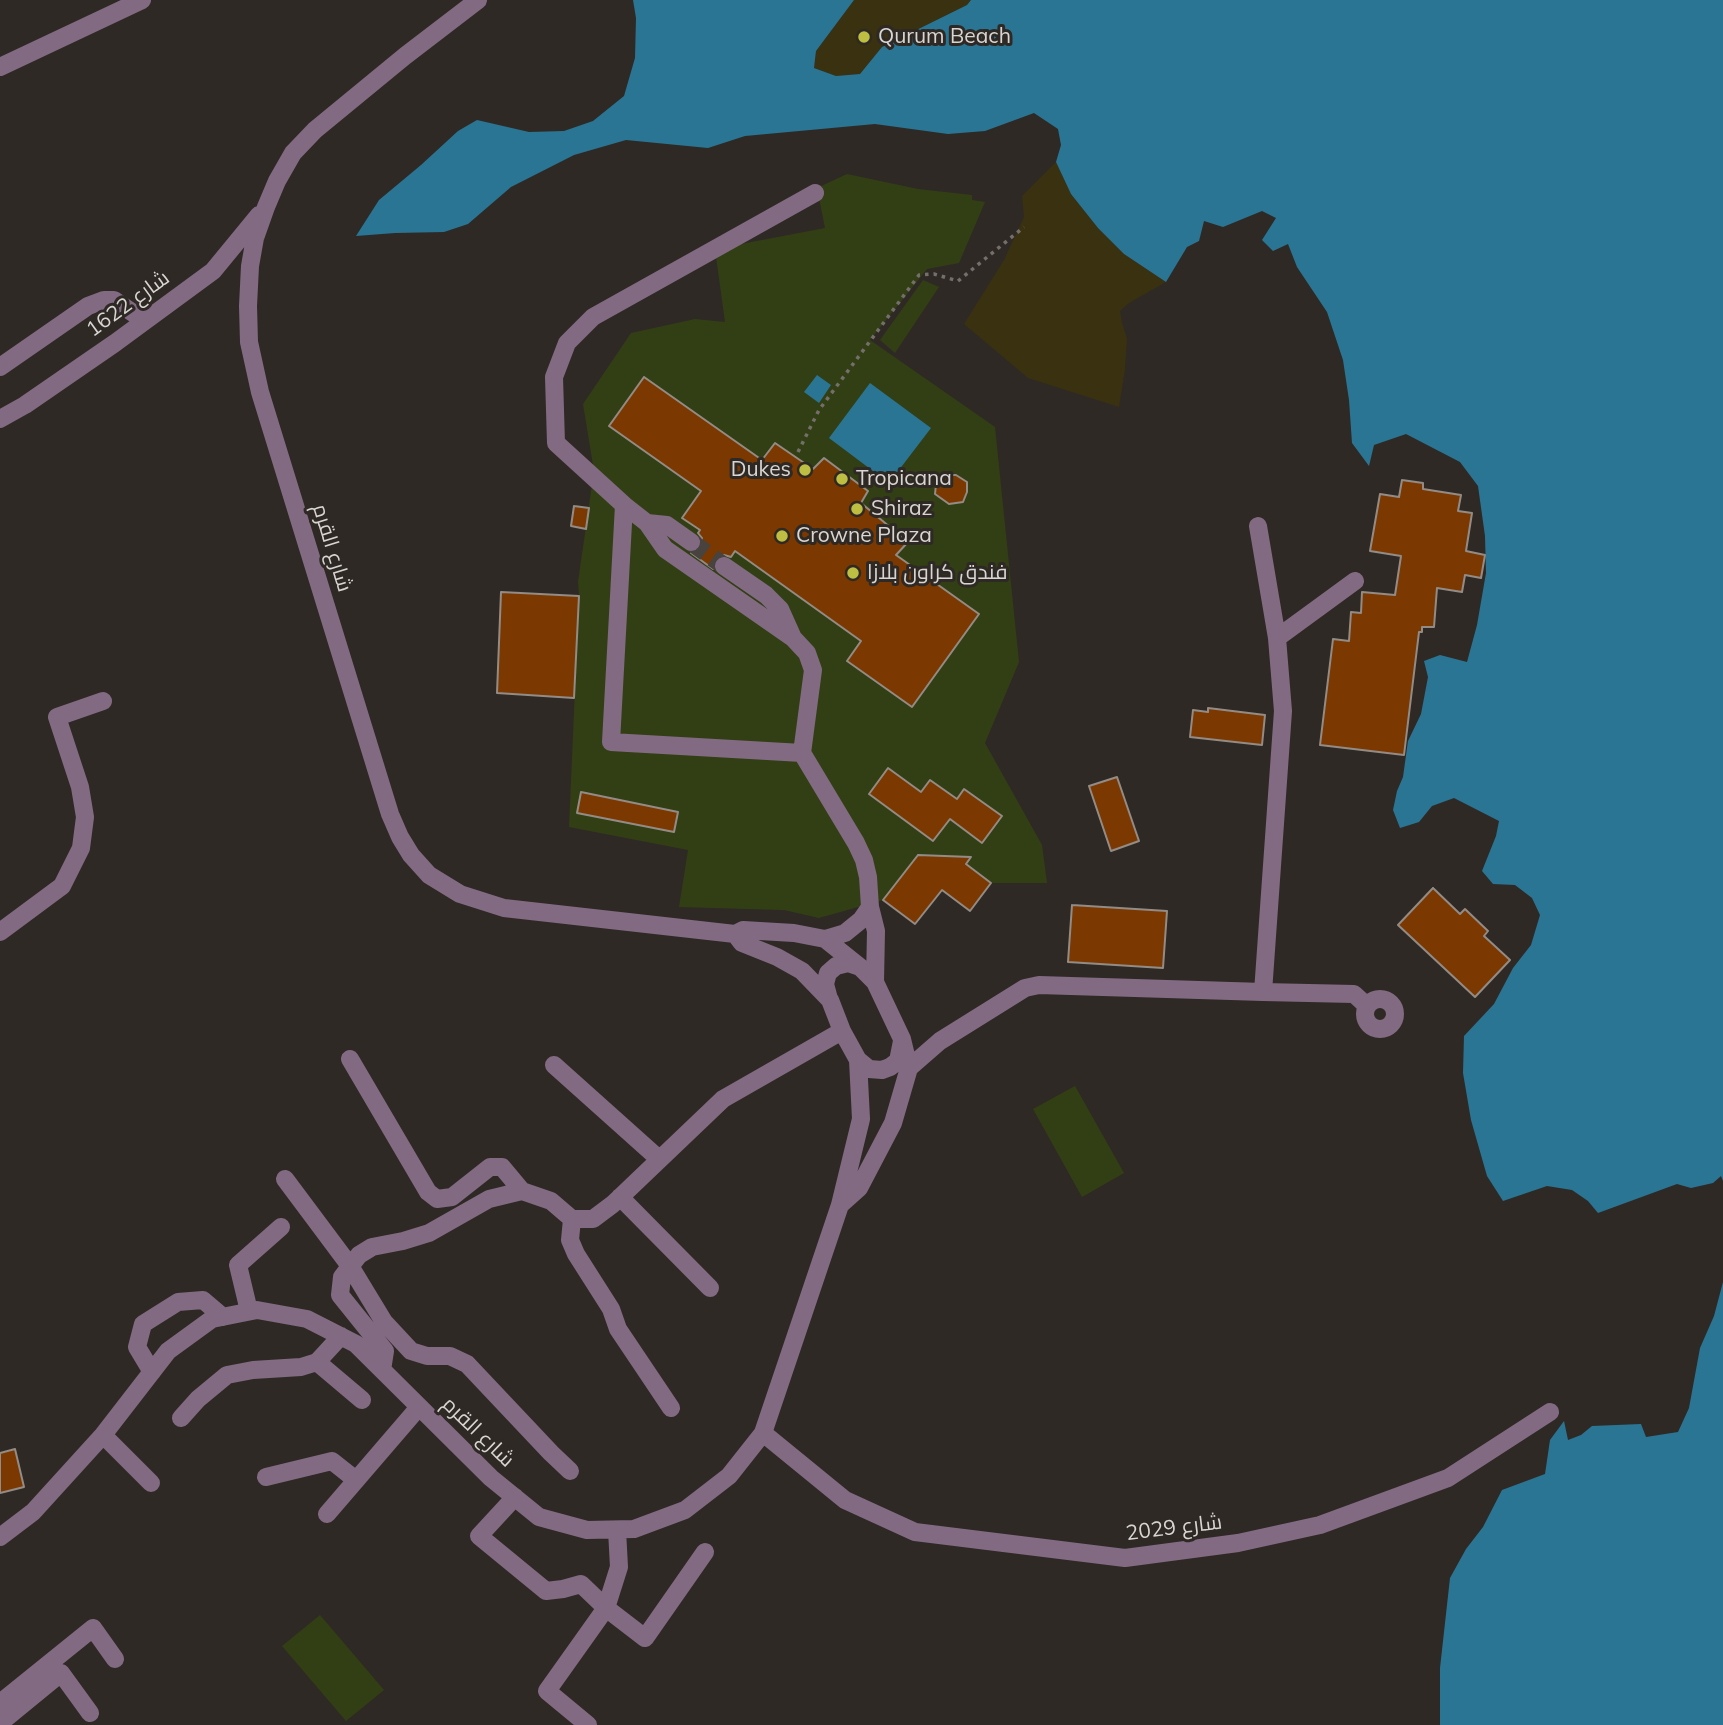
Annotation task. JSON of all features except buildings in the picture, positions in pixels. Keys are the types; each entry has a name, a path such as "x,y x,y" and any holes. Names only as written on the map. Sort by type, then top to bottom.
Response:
{"street":[{"path":"0,66 142,0"},
{"name":"شارع القرم","path":"478,0 315,130 293,153 277,181 255,238 250,266 247,306 249,342 260,392 386,801 400,837 429,876 460,894 503,908 735,934 743,930 794,933 825,939 875,982 902,1039 909,1068 894,1123 859,1188 840,1205"},
{"path":"815,193 593,317 567,343 554,377 556,443 647,523 665,549 793,638 807,653 813,670 802,753 864,860 876,931 875,982"},
{"name":"1622 شارع","path":"0,419 25,405 213,271 265,207"},
{"path":"0,366 88,306 104,300 114,300 145,321"},
{"path":"624,505 611,742 802,753"},
{"path":"647,523 667,525 691,542"},
{"path":"1258,526 1277,638 1283,711 1263,992"},
{"path":"724,566 766,595 780,609 793,638"},
{"path":"1277,638 1355,581"},
{"path":"0,932 62,886 81,848 85,817 80,788 57,717 103,701"},
{"path":"825,939 845,933 870,907"},
{"name":"شارع القرم","path":"0,1536 33,1512 103,1435 168,1351 212,1319 257,1310 307,1319 356,1344 491,1479 539,1517 587,1530 634,1529 685,1510 729,1476 763,1433 840,1205 862,1119 858,1060 842,1031 830,1000 802,971 777,957 742,943 735,934"},
{"path":"830,1000 825,984 828,973 836,966 848,963 860,967"},
{"path":"909,1068 940,1041 1025,988 1039,985 1354,994 1367,1006"},
{"path":"350,1059 428,1192 437,1199 452,1197 490,1167 502,1167 522,1191 551,1201 572,1219 593,1219 620,1197 723,1099 842,1031"},
{"path":"858,1060 869,1069 890,1068 898,1061 902,1039"},
{"path":"554,1065 659,1159"},
{"path":"285,1179 350,1266 384,1322 411,1351 427,1356 450,1356 467,1364 570,1471"},
{"path":"382,1370 385,1351 340,1295 342,1278 350,1266 359,1255 372,1247 429,1233 489,1199 522,1191"},
{"path":"620,1197 710,1288"},
{"path":"572,1219 570,1240 576,1254 611,1309 618,1329 671,1408"},
{"path":"249,1311 238,1265 281,1227"},
{"path":"152,1372 137,1347 143,1324 178,1302 202,1300 223,1317"},
{"path":"181,1418 198,1399 227,1376 253,1370 301,1367 317,1362 341,1336"},
{"path":"317,1362 362,1400"},
{"path":"327,1514 419,1407"},
{"name":"2029 شارع","path":"763,1433 845,1500 915,1532 1125,1558 1238,1544 1320,1525 1448,1478 1550,1412"},
{"path":"103,1435 151,1483"},
{"path":"266,1477 332,1461 356,1480"},
{"path":"515,1497 479,1536 545,1591 581,1584 606,1608 645,1637 705,1552"},
{"path":"588,1725 547,1691 606,1608 619,1567 617,1530"},
{"path":"0,1703 93,1629 115,1659"},
{"path":"0,1723 61,1673 90,1713"}],"path":[{"path":"798,452 819,410 919,275 934,274 958,281 1024,227"}],"green space":[{"path":"847,174 918,189 972,195 972,200 985,202 959,263 927,269 870,340 995,427 1019,662 985,743 1042,845 1047,883 991,883 957,857 918,855 883,900 819,918 784,910 679,907 688,850 569,827 578,582 594,471 583,404 631,333 695,319 725,322 715,249 825,228 817,188"},
{"path":"923,280 939,287 895,353 880,340"},
{"path":"1075,1086 1124,1173 1082,1197 1033,1109"},
{"path":"320,1615 384,1690 346,1721 282,1646"}],"sand":[{"name":"Qurum Beach","path":"854,0 971,0 967,5 882,47 860,74 836,76 814,68 816,51"},
{"path":"1056,162 1071,194 1098,228 1124,254 1166,282 1120,311 1127,339 1119,407 1028,378 964,324 1004,260 1024,217 1022,196"}],"water":[{"path":"633,0 854,0 816,51 814,68 836,76 860,74 882,47 967,5 971,0 1723,0 1723,1181 1721,1176 1713,1183 1691,1188 1677,1184 1598,1213 1588,1201 1572,1190 1547,1186 1503,1201 1487,1176 1471,1120 1463,1073 1464,1036 1494,1004 1513,968 1531,945 1540,915 1532,898 1515,885 1493,884 1482,871 1499,821 1454,798 1432,806 1419,822 1400,828 1393,810 1403,777 1408,741 1421,714 1428,677 1424,661 1440,655 1467,662 1477,625 1486,573 1485,536 1478,486 1460,462 1406,434 1374,445 1369,466 1352,443 1343,360 1327,312 1297,267 1288,244 1273,251 1262,240 1276,218 1262,211 1223,227 1204,221 1199,241 1187,247 1166,282 1124,254 1098,228 1071,194 1056,162 1061,145 1058,129 1034,113 985,131 948,134 875,124 745,136 708,148 626,140 574,155 511,187 468,224 444,232 356,236 379,200 458,131 477,120 529,132 564,131 593,121 624,96 635,58 636,18"},
{"path":"817,375 831,385 819,403 804,392"},
{"path":"870,383 931,428 889,483 829,438"},
{"path":"1723,1282 1723,1725 1440,1725 1440,1668 1450,1578 1466,1549 1483,1527 1502,1490 1545,1474 1550,1440 1564,1421 1568,1440 1581,1435 1592,1426 1641,1424 1646,1437 1678,1432 1689,1408 1700,1348 1714,1316"}],"tunnel":[{"path":"691,542 724,566"}],"place":[{"name":"Qurum Beach","path":"864,37"},
{"name":"Dukes","path":"805,470"},
{"name":"Tropicana","path":"842,479"},
{"name":"Shiraz","path":"857,509"},
{"name":"Crowne Plaza","path":"782,536"},
{"name":"فندق كراون بلازا","path":"853,573"}]}
